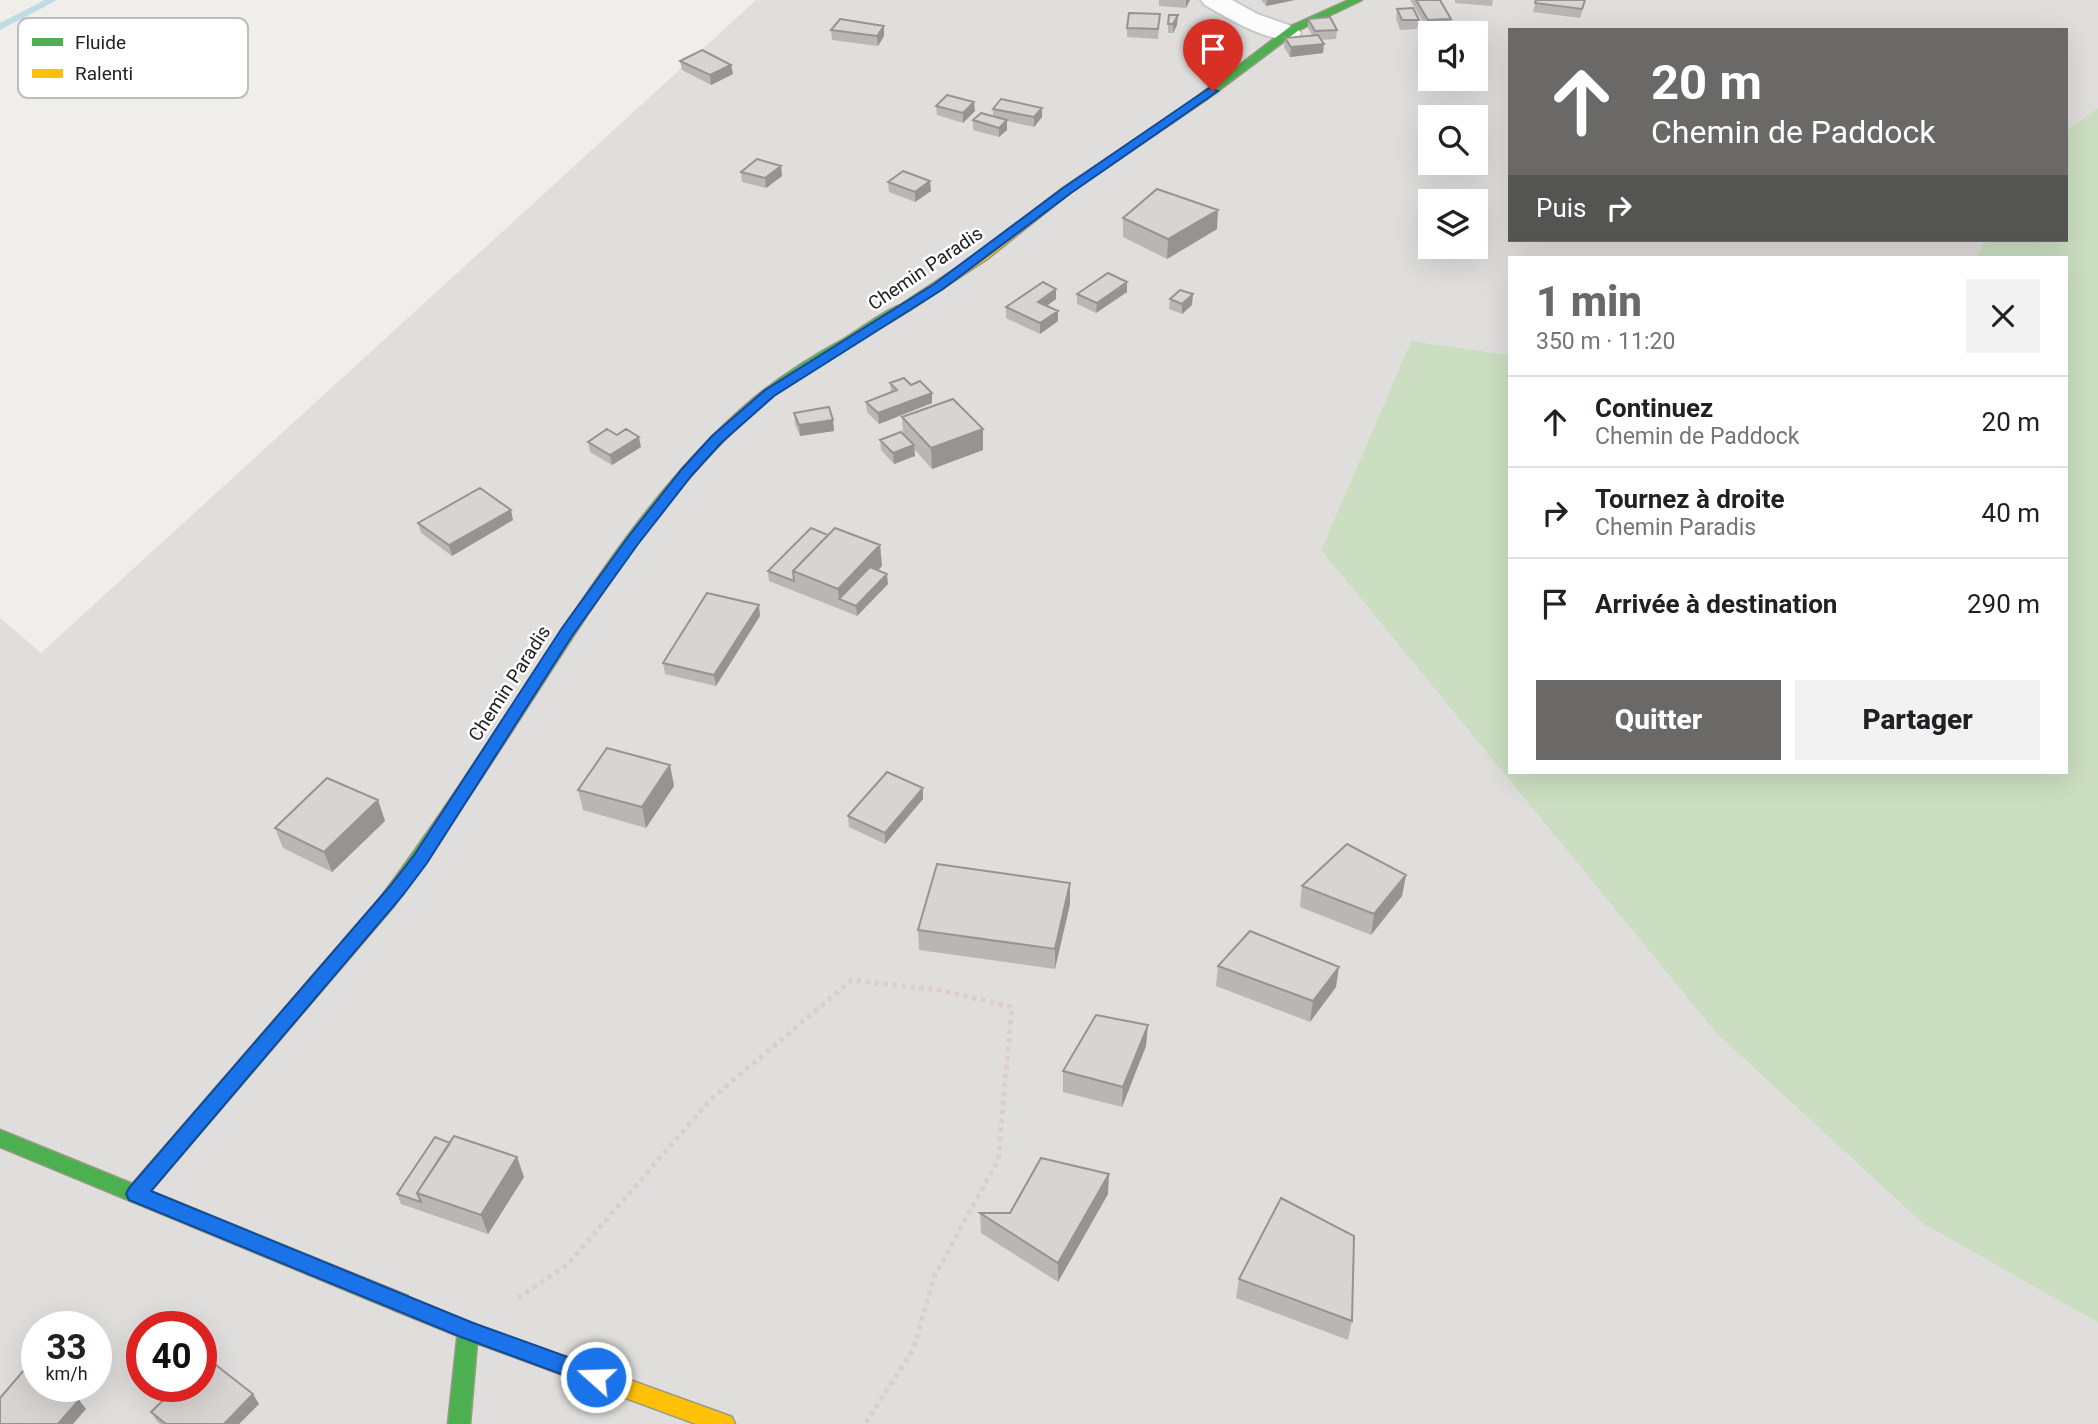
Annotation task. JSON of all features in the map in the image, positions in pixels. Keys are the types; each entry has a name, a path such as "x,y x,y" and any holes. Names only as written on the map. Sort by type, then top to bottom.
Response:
{"street":[{"path":"1214,0 1248,19 1289,33"},
{"name":"Chemin Paradis","path":"136,1194 384,906 421,858 567,632 641,531 717,439 769,393 939,287 1067,190 1213,91 1289,33 1357,0"},
{"path":"0,1138 468,1331 724,1424"},
{"path":"459,1424 468,1331"}],"path":[{"path":"468,1331 567,1265 711,1099 852,980 945,991 1012,1007 998,1160 934,1277 914,1350 865,1424"}],"shaded area":[{"path":"756,0 2098,0 2098,108 2068,129 2068,28 1508,28 1508,242 1985,242 1977,256 1508,256 1508,355 1411,341 1321,550 1717,1034 1922,1223 2098,1323 2098,1424 0,1424 0,618 41,653"}],"green space":[{"path":"2098,108 2098,1323 1922,1223 1717,1034 1321,550 1411,341 1508,355 1508,774 2068,774 2068,256 1977,256 1985,242 2068,242 2068,129"}],"building":[{"path":"1416,0 1440,0 1451,19 1428,20"},
{"path":"1536,0 1585,0 1582,9 1535,3"},
{"path":"1413,8 1419,20 1402,20 1397,9"},
{"path":"1129,13 1160,14 1158,29 1127,28"},
{"path":"1169,15 1178,15 1173,24 1168,24"},
{"path":"1330,17 1337,30 1315,31 1308,19"},
{"path":"840,19 884,26 877,36 831,30"},
{"path":"1318,35 1324,44 1291,47 1285,38"},
{"path":"702,50 731,65 710,75 680,61"},
{"path":"947,95 974,102 963,113 936,106"},
{"path":"1001,99 1042,108 1034,117 993,109"},
{"path":"981,113 1007,120 999,128 973,120"},
{"path":"757,159 781,166 765,178 741,172"},
{"path":"903,171 930,181 915,192 888,182"},
{"path":"1157,189 1218,210 1168,239 1123,218"},
{"path":"1108,273 1127,282 1097,303 1077,294"},
{"path":"1043,282 1056,289 1038,302 1058,311 1040,323 1006,307"},
{"path":"1180,290 1193,294 1182,304 1170,299"},
{"path":"904,378 911,385 920,381 932,393 878,413 866,402 897,390 890,383"},
{"path":"953,399 983,429 931,448 902,417"},
{"path":"829,407 833,420 799,425 794,413"},
{"path":"607,429 617,435 626,429 639,437 610,455 588,442"},
{"path":"901,432 914,445 893,453 880,440"},
{"path":"480,488 511,510 449,545 418,523"},
{"path":"811,528 828,535 793,571 794,581 768,571"},
{"path":"835,528 880,545 838,589 793,571"},
{"path":"870,567 887,574 856,606 839,599"},
{"path":"707,593 759,605 714,675 663,663"},
{"path":"607,748 670,765 642,807 578,790"},
{"path":"887,772 923,788 885,833 848,816"},
{"path":"327,778 378,800 324,852 275,828"},
{"path":"1347,844 1406,875 1374,914 1302,886"},
{"path":"937,864 1070,883 1055,949 918,930"},
{"path":"1250,931 1339,967 1313,1001 1218,966"},
{"path":"1096,1015 1148,1025 1123,1087 1063,1071"},
{"path":"454,1136 517,1157 481,1215 417,1193"},
{"path":"435,1137 450,1143 417,1193 421,1202 397,1194"},
{"path":"1041,1158 1109,1174 1058,1263 980,1213 1010,1213"},
{"path":"1281,1198 1354,1236 1352,1321 1239,1279"},
{"path":"217,1366 253,1394 224,1424 166,1424 151,1412 161,1402 217,1402"},
{"path":"21,1374 21,1402 77,1402 58,1424 0,1424 0,1398"}],"waterway":[{"path":"0,27 52,0"}],"traffic: fast":[{"path":"1203,97 1295,28 1357,0"},
{"path":"387,902 474,779 598,589 642,528 690,470 743,415 780,385 906,307"},
{"path":"0,1138 401,1303"},
{"path":"459,1424 468,1331"}],"traffic: slow":[{"path":"906,307 983,256 1067,190 1203,97"},
{"path":"136,1194 387,902"},
{"path":"401,1303 468,1331 724,1424"}],"route":[{"path":"596,1377 468,1331 136,1194 397,890 421,858 567,632 633,541 687,472 717,439 769,393 939,287 1067,190 1213,91"}]}
